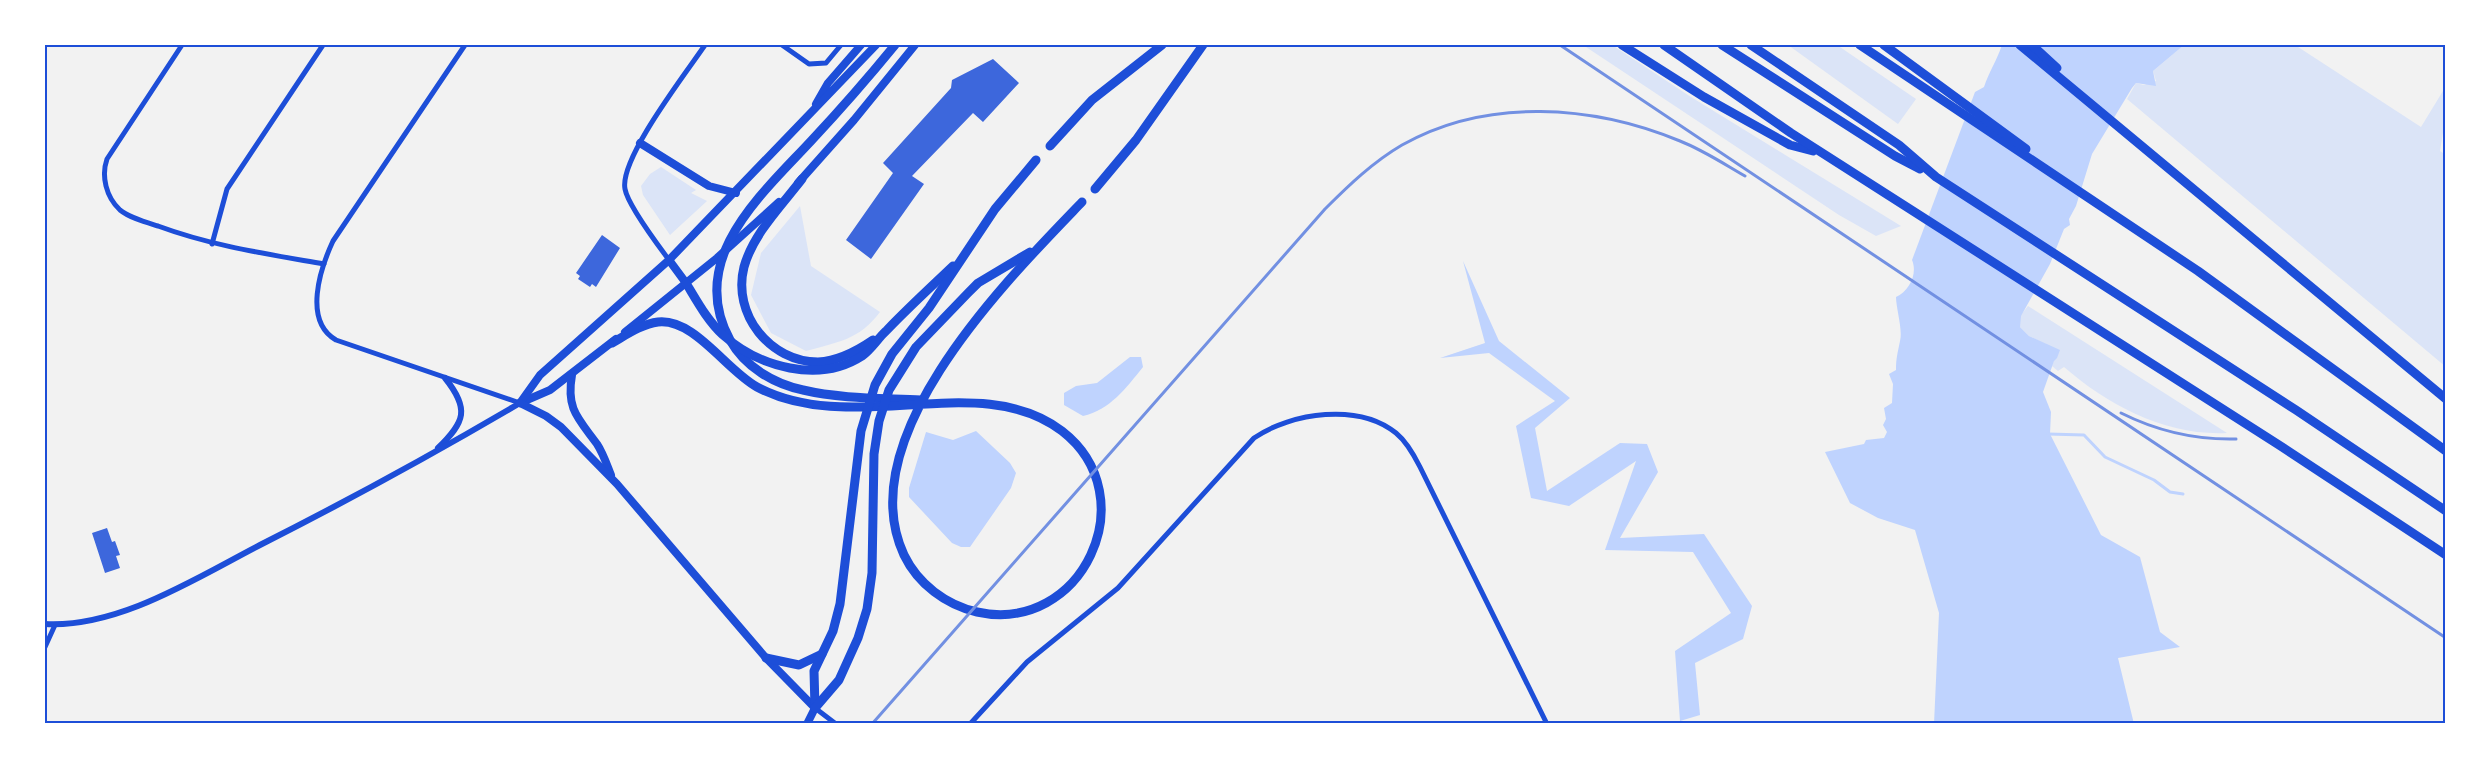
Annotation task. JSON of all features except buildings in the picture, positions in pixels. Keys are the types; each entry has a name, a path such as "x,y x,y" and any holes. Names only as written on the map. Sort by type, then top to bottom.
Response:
{"highway":[{"path":"895,45 740,221 720,266 717,291 720,314 727,334 739,352 763,374 802,390 832,394 962,403 1000,406 1035,415 1064,432 1080,448 1092,469 1101,506 1100,530 1086,566 1070,586 1040,606 1005,614 974,612 943,598 918,576 901,548 894,509 902,446 923,397 956,346 1039,247 1082,202"},
{"path":"1050,146 1092,100 1162,45"},
{"path":"1095,189 1136,140 1203,45"},
{"path":"1181,78 1210,45"},
{"path":"1622,45 1704,97 1790,145 1825,155"},
{"path":"1664,45 1791,133 2279,445 2446,555"},
{"path":"1722,45 1895,156 1936,177 2286,404 2446,511"},
{"path":"1751,45 1899,145 1936,177"},
{"path":"1860,45 2279,328 2446,451"},
{"path":"1884,45 2122,221"},
{"path":"2020,45 2446,399"},
{"path":"2032,45 2152,154"},
{"path":"815,708 814,671 835,625 844,588 861,431 868,401 892,354 929,308 995,209 1036,160"},
{"path":"802,178 761,233 748,256 742,278 742,291 752,322 764,339 779,351 809,361 830,360 847,355 885,332"},
{"path":"815,708 839,680 858,638 867,609 872,573 874,454 879,421 889,390 916,347 968,293 978,284 1039,247"},
{"path":"686,283 712,324 731,341 771,363 813,371 847,364 868,351 965,254"},
{"path":"612,343 650,324 674,323 696,335 729,367 754,385 777,396 816,407 857,408 962,403"},
{"path":"766,658 799,665 822,654"}],"main road":[{"path":"809,116 828,83 861,45"},
{"path":"520,403 540,375 669,260 876,45"},
{"path":"520,403 550,390 572,375 745,234 802,178 854,120 915,45"},
{"path":"640,143 709,186 736,193"},
{"path":"669,260 686,283"},
{"path":"572,375 569,393 573,412 598,446 613,479"},
{"path":"520,403 554,422 613,479 766,658 815,708 807,724"}],"street":[{"path":"182,45 105,164 105,182 113,202 124,213 212,244 324,264"},
{"path":"212,244 227,189 323,45"},
{"path":"465,45 333,242 324,264 318,316 328,335 336,340 520,403"},
{"path":"669,260 625,193 626,171 640,143 705,45"},
{"path":"782,45 809,63 826,63 841,45"},
{"path":"430,456 455,432 461,421 462,408 458,394 445,378"},
{"path":"45,624 55,625 98,619 149,601 375,486 520,403"},
{"path":"970,724 1020,668 1118,588 1234,457 1254,438 1270,428 1288,422 1339,415 1362,417 1378,422 1398,435 1410,449 1547,724"},
{"path":"45,647 55,625"},
{"path":"815,708 836,724"}],"shaded area":[{"path":"1583,45 1612,45 1691,97 1901,226 1876,236 1839,215"},
{"path":"1788,45 1837,45 1916,99 1898,124"},
{"path":"2184,45 2295,45 2421,127 2446,86 2446,114 2440,151 2446,155 2446,367 2127,99 2136,83 2144,85 2156,81 2153,71"},
{"path":"661,167 696,190 691,193 707,201 670,235 643,195 641,186 650,174"},
{"path":"800,206 811,266 880,312 864,329 847,339 806,351 771,333 751,295 761,253"},
{"path":"2028,306 2227,433 2204,433 2160,424 2119,406 2064,367 2058,371 2052,366 2054,360 2046,344 2029,336 2020,327 2020,316"}],"water":[{"path":"2002,45 2184,45 2153,71 2156,86 2136,83 2092,154 2076,206 2069,219 2070,225 2064,229 2050,264 2021,316 2020,327 2029,336 2060,350 2043,392 2051,412 2050,434 2101,535 2140,557 2160,632 2180,647 2118,658 2134,724 1934,724 1939,613 1915,530 1878,518 1850,503 1825,452 1864,444 1866,440 1884,438 1887,432 1883,425 1886,419 1884,408 1892,403 1893,384 1889,374 1896,370 1901,336 1896,297 1905,291 1911,282 1914,271 1912,260 1975,92 1984,87"},
{"path":"1463,261 1499,341 1570,398 1535,428 1547,491 1620,443 1647,444 1658,472 1620,538 1704,534 1752,606 1743,639 1695,663 1700,715 1680,721 1675,651 1731,613 1693,552 1605,550 1636,461 1569,506 1531,498 1516,426 1555,401 1489,353 1440,358 1485,343"},
{"path":"1130,357 1141,357 1143,367 1124,390 1101,409 1083,416 1064,405 1064,393 1076,386 1097,383"},
{"path":"976,431 1010,463 1016,473 1011,488 970,547 961,547 952,543 909,497 909,488 926,432 953,440"}],"waterway":[{"path":"2048,434 2084,435 2105,457 2154,480 2170,492 2183,494"}],"railway":[{"path":"1560,45 2446,638"},
{"path":"872,724 1325,209 1362,174 1402,145 1435,130 1469,119 1504,113 1576,114 1647,129 1680,141 1745,176"},
{"path":"2121,413 2149,425 2177,433 2206,438 2236,439"}]}
